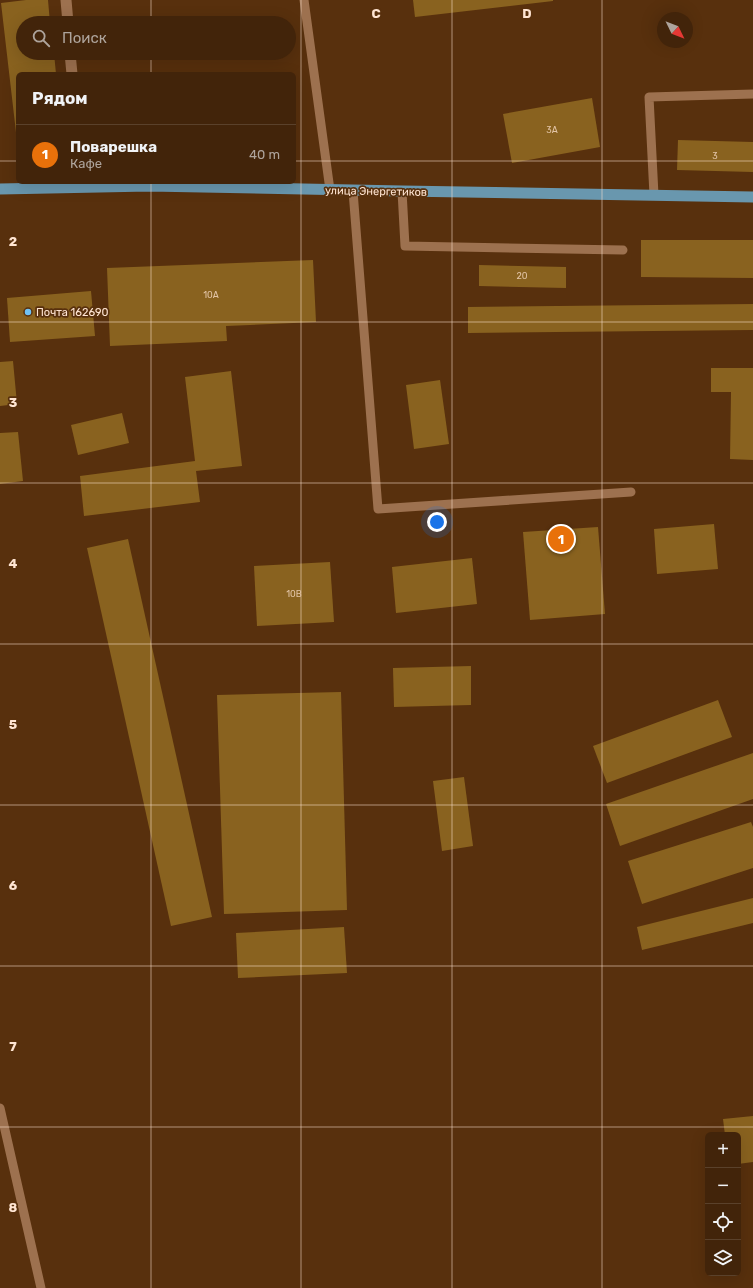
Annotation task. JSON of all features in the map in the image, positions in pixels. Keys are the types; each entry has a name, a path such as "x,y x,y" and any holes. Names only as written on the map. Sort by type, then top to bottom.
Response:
{"main road":[{"name":"улица Энергетиков","path":"0,189 82,185 402,192 753,197"}],"street":[{"path":"66,0 67,16"},
{"path":"71,60 72,72"}],"lane":[{"path":"304,0 330,190"},
{"path":"654,195 649,97 753,94"},
{"path":"353,191 378,509 631,492"},
{"path":"402,192 405,246 623,250"},
{"path":"0,1108 41,1288"}],"building":[{"path":"26,0 48,0 49,16 16,16 16,60 55,60 56,72 16,72 16,132 1,3"},
{"path":"413,0 553,0 553,1 415,17"},
{"path":"592,98 600,147 512,163 503,114"},
{"path":"678,140 753,142 753,172 677,170"},
{"path":"641,240 753,240 753,278 641,277"},
{"path":"313,260 316,322 226,326 227,341 110,346 107,268"},
{"path":"479,265 566,267 566,288 479,286"},
{"path":"91,291 95,336 10,342 7,298"},
{"path":"753,304 753,330 468,333 468,307"},
{"path":"13,361 17,404 0,406 0,362"},
{"path":"711,368 753,368 753,460 730,459 731,392 711,392"},
{"path":"231,371 242,466 196,471 200,502 84,516 80,476 195,461 185,377"},
{"path":"440,380 449,444 414,449 406,385"},
{"path":"122,413 129,443 78,455 71,425"},
{"path":"18,432 23,481 0,484 0,433"},
{"path":"714,524 718,569 657,574 654,529"},
{"path":"598,527 605,614 530,620 523,532"},
{"path":"128,539 212,917 171,926 87,548"},
{"path":"472,558 477,604 396,613 392,567"},
{"path":"330,562 334,622 257,626 254,566"},
{"path":"471,666 471,705 394,707 393,668"},
{"path":"341,692 347,910 224,914 217,695"},
{"path":"718,700 732,737 607,783 593,746"},
{"path":"753,753 753,799 620,846 606,804"},
{"path":"464,777 473,846 442,851 433,781"},
{"path":"751,822 753,827 753,868 642,904 628,861"},
{"path":"753,898 753,923 642,950 637,927"},
{"path":"344,927 347,973 238,978 236,933"},
{"path":"753,1116 753,1162 741,1164 741,1132 725,1132 723,1119"}],"place":[{"name":"Почта 162690","path":"28,312"},
{"name":"Поварешка","path":"561,539"}]}
